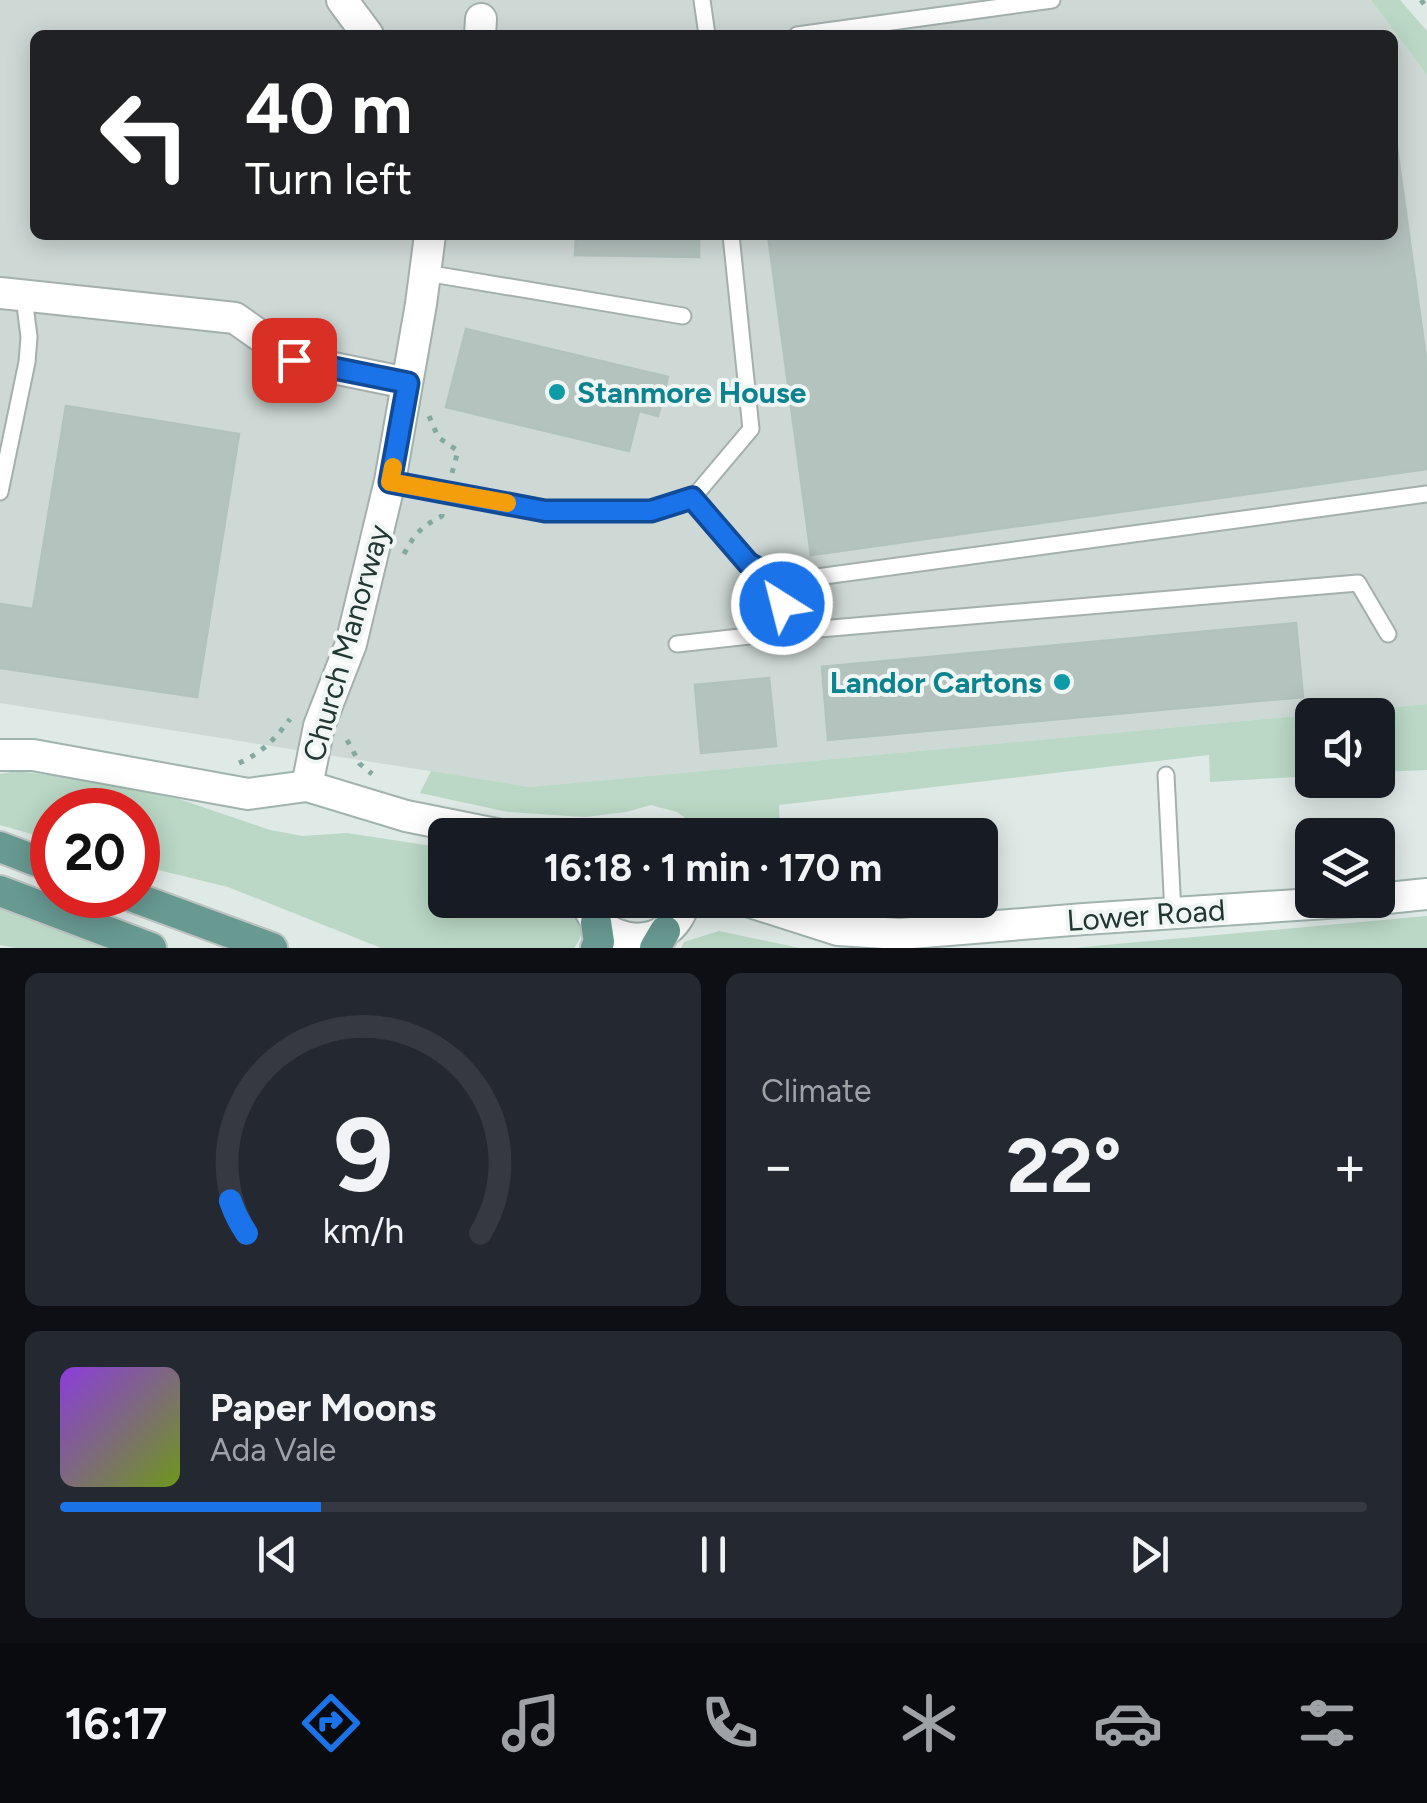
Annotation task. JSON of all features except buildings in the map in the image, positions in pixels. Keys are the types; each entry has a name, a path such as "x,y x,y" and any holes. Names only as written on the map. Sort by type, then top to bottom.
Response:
{"main road":[{"path":"0,847 30,859"},
{"path":"0,891 151,948"},
{"path":"160,907 272,948"}],"street":[{"path":"342,0 364,30"},
{"name":"Church Manorway","path":"307,786 319,726 351,644 390,482 429,240"},
{"path":"12,296 236,318 294,360 408,383"},
{"path":"2,755 34,755 248,794 307,786 428,820"},
{"name":"Lower Road","path":"1395,898 1427,894"},
{"name":"Lower Road","path":"799,918 838,930 900,934 1295,906"},
{"path":"593,923 630,940 660,940 679,918"}],"lane":[{"path":"702,0 706,30"},
{"path":"834,30 1052,0"},
{"path":"390,482 545,511 651,511 692,498 751,430 732,240"},
{"path":"426,273 683,316"},
{"path":"0,492 29,337 12,296"},
{"path":"692,498 748,563 780,582 1427,494"},
{"path":"780,582 786,632"},
{"path":"677,644 1358,583 1388,634"},
{"path":"1166,775 1174,914"}],"path":[{"path":"1421,0 1427,8"},
{"path":"438,436 458,452"},
{"path":"422,527 442,516"},
{"path":"346,736 360,764 378,779"}],"shaded area":[{"path":"0,0 1371,0 1393,30 30,30 30,240 1398,240 1398,36 1427,75 1427,704 1395,707 1395,698 1295,698 1295,716 530,787 0,703"}],"green space":[{"path":"1371,0 1400,0 1427,31 1427,75 1398,36 1398,30 1393,30"},
{"path":"1427,704 1427,770 1395,771 1395,707"},
{"path":"1295,716 1295,777 1210,782 1209,755 779,805 779,818 685,818 651,805 585,817 508,812 420,793 431,771 530,787"},
{"path":"16,771 125,788 30,788 30,834 0,825 0,774"},
{"path":"160,795 270,830 303,836 347,833 428,845 428,918 582,918 582,931 574,948 381,948 228,887 160,870"},
{"path":"0,907 109,948 0,945"},
{"path":"1427,916 1427,948 1075,948 1094,946"},
{"path":"719,931 800,948 681,948 684,942"}],"slow traffic":[{"path":"393,467 390,482 507,503"}],"place":[{"name":"Stanmore House","path":"557,392"},
{"name":"Landor Cartons","path":"1062,682"}],"route":[{"path":"294,360 408,383 390,482 545,511 651,511 692,498 748,563 780,582 782,604"}]}
